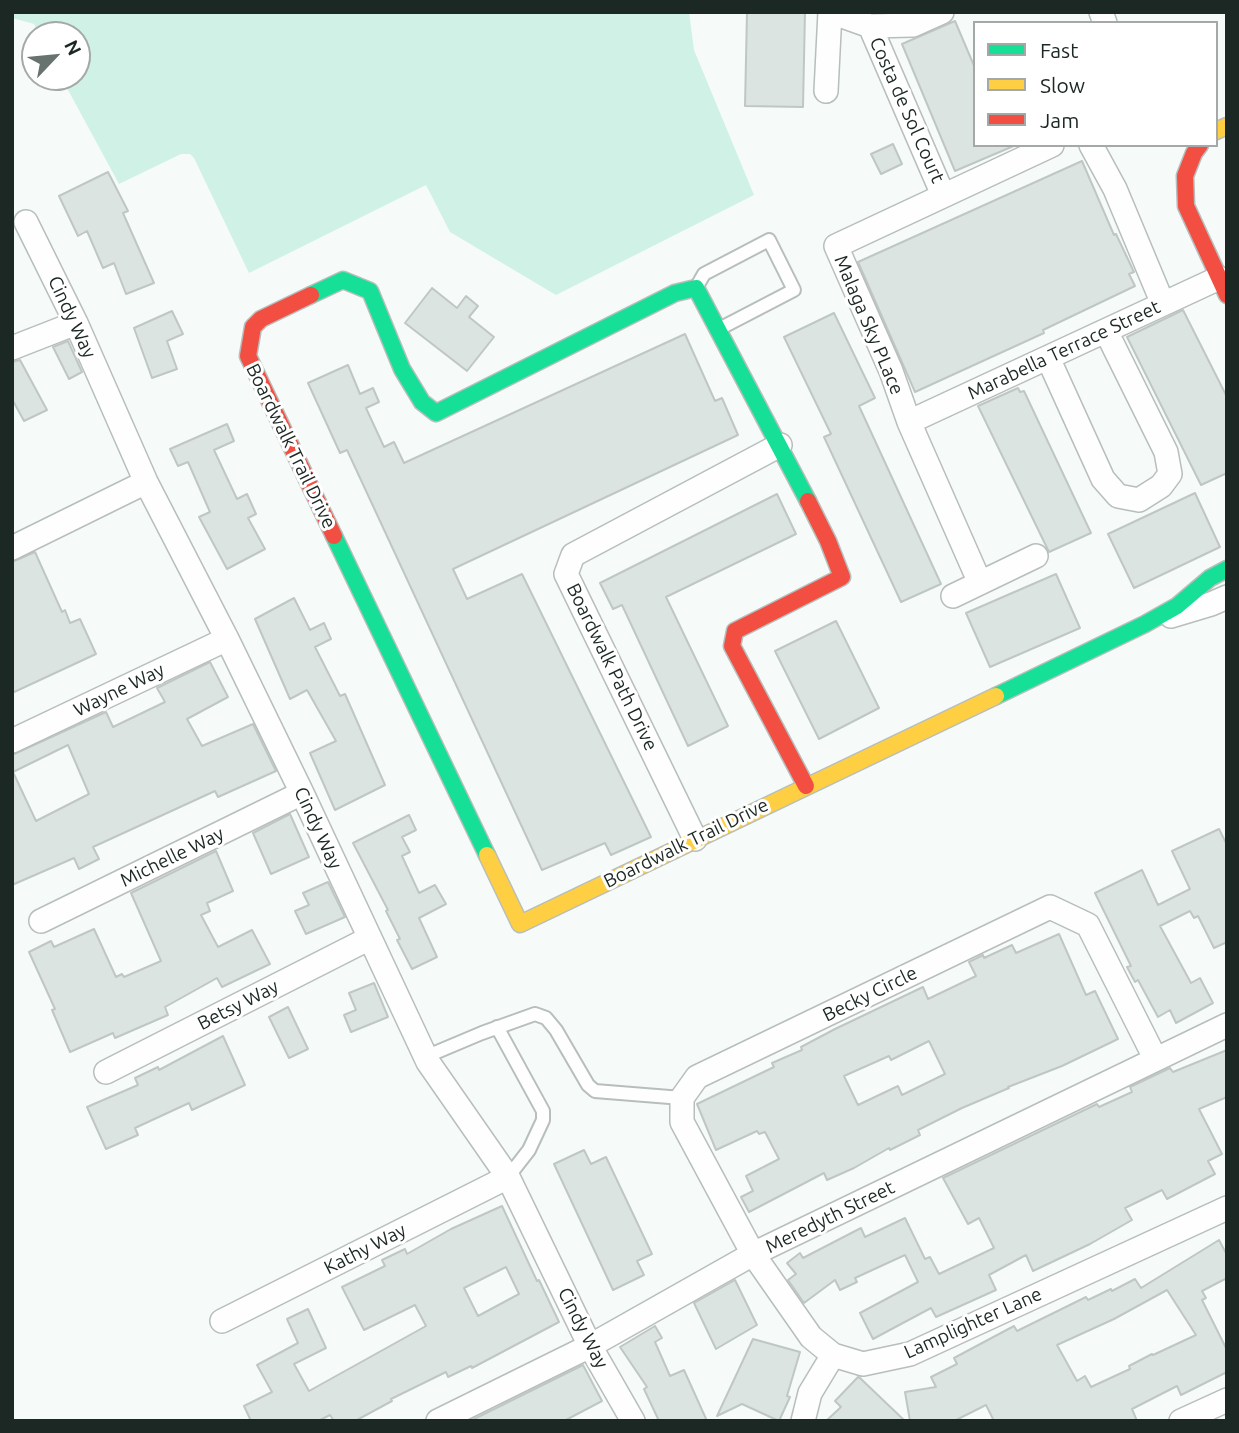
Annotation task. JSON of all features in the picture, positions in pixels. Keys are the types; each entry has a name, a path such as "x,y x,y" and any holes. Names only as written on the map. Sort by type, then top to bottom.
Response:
{"street":[{"path":"826,91 831,12 870,26 913,25 942,12"},
{"name":"Costa de Sol Court","path":"870,26 943,195"},
{"name":"Malaga Sky PLace","path":"981,583 909,422 891,371 836,246 1048,147"},
{"path":"1092,147 1115,189 1163,304"},
{"path":"1198,147 1185,176 1186,206 1223,286"},
{"name":"Cindy Way","path":"26,222 76,323 146,482 302,793 425,1057 508,1177 590,1346 633,1421"},
{"name":"Boardwalk Trail Drive","path":"696,288 675,292 436,413 422,402 402,369 370,290 343,280 261,319 253,327 248,356 520,923 1145,624 1177,606 1210,578 1227,569"},
{"name":"Marabella Terrace Street","path":"909,422 1163,304 1223,286"},
{"path":"696,288 780,445 828,541 842,577 735,631 732,646 806,786"},
{"path":"12,348 76,323"},
{"path":"1048,358 1102,480 1118,496 1139,500 1161,485 1170,474 1166,452 1106,331"},
{"name":"Boardwalk Path Drive","path":"695,839 566,574 573,555 780,445"},
{"path":"12,548 146,482"},
{"path":"953,596 1036,556"},
{"name":"Boardwalk Trail Drive","path":"1145,624 1227,597"},
{"name":"Wayne Way","path":"12,741 227,639"},
{"name":"Michelle Way","path":"41,921 302,793"},
{"name":"Becky Circle","path":"682,1098 696,1077 1050,907 1088,925 1155,1058"},
{"name":"Betsy Way","path":"106,1072 370,938"},
{"name":"Meredyth Street","path":"438,1421 590,1346 753,1254 1227,1025"},
{"path":"682,1098 682,1122 753,1254"},
{"name":"Kathy Way","path":"222,1321 508,1177"},
{"name":"Lamplighter Lane","path":"753,1254 811,1337 833,1355 863,1364 910,1354 1227,1208"},
{"path":"803,1421 810,1393 833,1355"},
{"path":"1181,1421 1227,1400"}],"lane":[{"path":"696,288 704,274 769,240 794,290 718,330"},
{"path":"425,1057 535,1014 546,1018 556,1030 588,1085 595,1091 682,1098"},
{"path":"497,1027 543,1111 543,1120 529,1150 508,1177"}],"green space":[{"path":"12,12 689,12 694,50 754,195 556,295 450,232 426,185 249,273 190,154 181,154 119,184 69,91 91,91 91,21 23,21 12,18"}],"building":[{"path":"747,12 805,12 803,107 745,106"},
{"path":"955,21 973,63 973,147 1011,147 955,171 902,44"},
{"path":"893,144 902,164 881,174 871,154"},
{"path":"1082,161 1114,235 1116,234 1134,272 1129,274 1135,286 1043,330 1044,333 915,392 858,262"},
{"path":"108,172 128,211 123,213 154,283 126,294 114,263 103,268 87,231 78,236 59,196"},
{"path":"432,288 457,308 466,296 478,306 469,317 494,337 467,371 405,323"},
{"path":"1183,310 1227,397 1227,473 1201,485 1127,337"},
{"path":"172,311 183,334 167,341 177,369 152,378 134,328"},
{"path":"834,313 875,398 859,406 941,584 901,602 824,437 831,434 784,337"},
{"path":"685,334 715,401 722,398 738,435 453,569 467,599 522,574 651,837 611,855 605,843 542,870 347,450 340,453 308,383 348,365 360,394 373,388 379,402 366,408 384,447 394,442 404,463"},
{"path":"68,341 82,372 69,379 53,347"},
{"path":"20,360 47,410 24,421 12,399 12,362"},
{"path":"1018,388 1020,392 1024,391 1091,533 1049,552 978,406"},
{"path":"227,424 234,441 214,450 237,499 247,494 256,514 248,518 265,549 227,569 199,517 210,512 188,462 178,466 170,449"},
{"path":"1195,493 1220,547 1134,588 1108,534"},
{"path":"777,494 796,534 666,597 728,726 688,746 622,605 613,609 600,583"},
{"path":"35,552 62,612 65,610 70,623 80,619 96,654 12,693 12,562"},
{"path":"1056,574 1080,628 990,667 966,613"},
{"path":"294,598 310,630 324,623 331,639 315,647 340,696 345,694 385,785 335,810 310,753 336,741 307,690 290,699 255,619"},
{"path":"836,621 879,708 819,739 775,651"},
{"path":"210,662 228,697 187,719 202,746 253,724 276,771 218,797 215,791 93,847 99,859 79,869 74,858 12,885 12,755 106,712 113,727 165,702 157,688","holes":["68,745 89,794 36,821 13,772"]},
{"path":"290,814 309,857 271,874 253,833"},
{"path":"409,815 416,830 402,837 410,852 402,856 419,893 435,885 446,904 419,918 437,957 412,969 397,940 400,939 386,911 388,910 353,843"},
{"path":"1219,829 1227,845 1227,942 1214,948 1198,916 1194,918 1190,911 1160,926 1191,983 1200,978 1213,1003 1176,1023 1170,1010 1158,1017 1138,980 1135,982 1127,967 1131,966 1095,893 1142,870 1158,905 1190,889 1172,851"},
{"path":"216,851 233,891 207,903 210,911 201,915 218,947 252,930 270,964 222,987 217,978 165,1007 168,1015 115,1038 113,1033 70,1052 52,1010 55,1009 29,952 51,941 54,947 94,929 116,977 122,974 124,977 161,961 131,893"},
{"path":"328,882 345,917 306,934 295,911 309,905 303,893"},
{"path":"1059,934 1086,995 1095,991 1118,1039 962,1108 918,1130 920,1135 890,1150 889,1148 854,1168 827,1180 824,1173 749,1212 741,1197 753,1191 746,1176 779,1159 765,1132 759,1134 757,1131 716,1150 697,1104 774,1067 772,1063 802,1050 801,1047 835,1029 923,987 928,999 976,976 969,962 983,955 984,958 1012,945 1016,953","holes":["929,1041 945,1074 902,1095 898,1086 858,1105 844,1076 889,1056 891,1060"]},
{"path":"374,983 388,1017 351,1032 344,1015 356,1010 349,993"},
{"path":"288,1007 308,1049 289,1058 269,1017"},
{"path":"223,1036 245,1085 192,1110 189,1103 135,1128 138,1135 106,1149 87,1107 138,1085 135,1078 158,1067 159,1070"},
{"path":"1227,1050 1227,1097 1199,1109 1222,1154 1208,1161 1215,1174 1167,1199 1162,1190 1125,1208 1132,1220 1090,1244 1033,1271 1026,1255 989,1275 996,1290 936,1317 931,1308 873,1339 860,1313 918,1282 905,1255 855,1278 857,1282 840,1290 835,1280 804,1303 788,1280 796,1274 787,1263 800,1253 803,1258 861,1228 865,1237 905,1218 925,1259 930,1257 939,1274 994,1248 979,1218 968,1224 943,1178 1097,1104 1099,1107 1132,1092 1130,1087 1170,1068 1173,1072"},
{"path":"584,1150 591,1164 606,1157 652,1254 637,1261 644,1275 613,1290 554,1164"},
{"path":"502,1206 559,1322 472,1368 471,1366 448,1377 446,1372 391,1399 392,1401 355,1421 334,1421 330,1415 318,1421 251,1421 244,1406 272,1392 257,1365 298,1343 287,1319 308,1309 326,1348 294,1364 309,1391 426,1326 415,1305 364,1330 342,1287 385,1266 382,1260 405,1249 407,1254 451,1229","holes":["506,1267 519,1294 478,1316 464,1288"]},
{"path":"1219,1240 1227,1255 1227,1278 1202,1291 1206,1298 1202,1300 1227,1350 1227,1372 1181,1395 1177,1386 1132,1409 1137,1421 994,1421 986,1405 954,1421 910,1421 905,1392 936,1387 931,1377 957,1364 954,1358 1014,1326 1017,1331 1086,1297 1088,1300 1135,1279 1141,1288","holes":["1167,1290 1196,1335 1152,1354 1129,1366 1130,1369 1091,1387 1085,1376 1077,1381 1057,1345 1114,1319"]},
{"path":"735,1280 757,1325 716,1349 694,1303"},
{"path":"655,1326 662,1338 655,1342 670,1376 684,1370 707,1421 659,1421 644,1389 647,1387 620,1347"},
{"path":"753,1339 800,1352 787,1396 790,1397 779,1421 742,1404 717,1416"},
{"path":"583,1365 602,1401 564,1421 470,1421"},
{"path":"858,1377 905,1421 826,1421 841,1407 835,1401"}],"traffic: fast":[{"path":"311,295 343,280 370,291 402,369 422,402 436,413 675,293 696,288 808,501"},
{"path":"334,536 487,855"},
{"path":"996,696 1145,624 1177,606 1210,578 1227,569"}],"traffic: slow":[{"path":"1218,130 1227,126"},
{"path":"487,855 520,924 996,696"}],"traffic: jam":[{"path":"1198,147 1185,176 1186,206 1227,295"},
{"path":"311,295 261,319 253,327 248,356 334,536"},
{"path":"806,786 732,646 735,631 842,577 808,501"}]}
